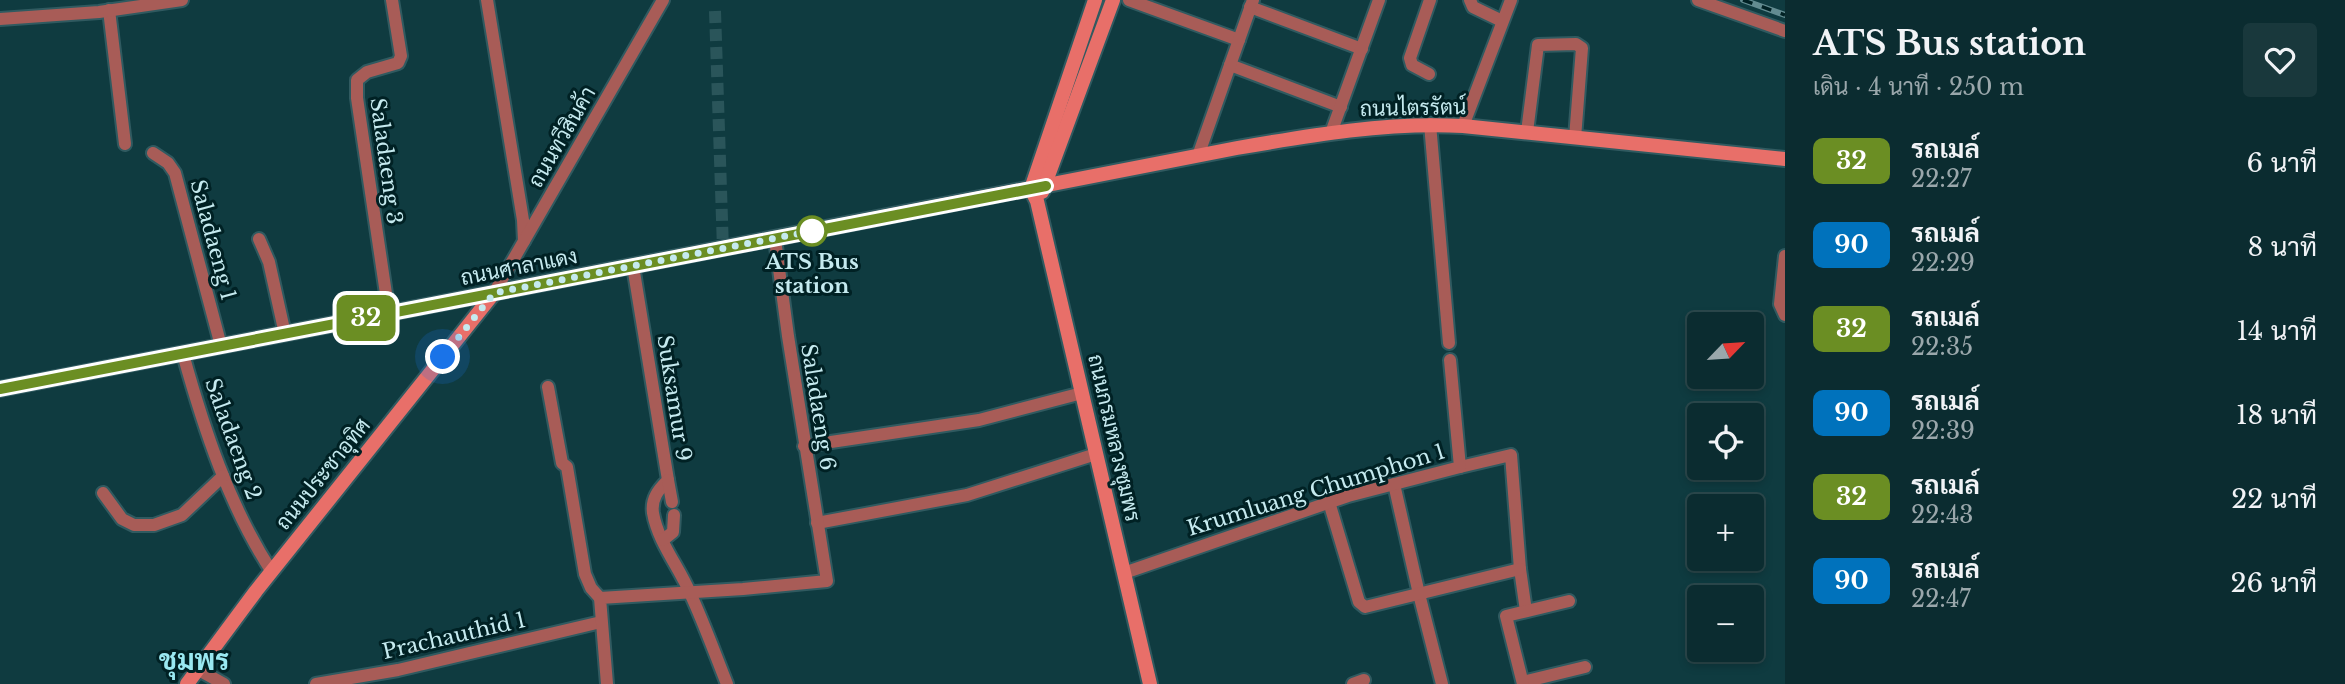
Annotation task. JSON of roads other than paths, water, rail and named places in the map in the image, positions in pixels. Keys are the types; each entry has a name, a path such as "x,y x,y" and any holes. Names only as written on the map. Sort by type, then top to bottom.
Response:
{"main road":[{"path":"1038,192 1069,71 1095,0"},
{"path":"1038,192 1114,0"},
{"path":"1069,71 1085,78"},
{"name":"ถนนไตรรัตน์","path":"1038,192 1198,156 1384,126 1464,126 1785,159"},
{"name":"ถนนศาลาแดง","path":"0,389 775,239 1038,192"},
{"name":"ถนนกรมหลวงชุมพร","path":"1038,192 1150,684"},
{"name":"ถนนประชาอุทิศ","path":"187,684 272,572 494,293"}],"street":[{"path":"0,19 108,10 182,0"},
{"name":"Saladaeng 3","path":"389,314 357,98 357,80 367,72 398,63 401,57 392,0"},
{"path":"487,0 523,220 524,241"},
{"name":"ถนนทวีสินค้า","path":"494,293 663,0"},
{"path":"1129,0 1239,40"},
{"path":"1331,133 1379,0"},
{"path":"1429,74 1412,65 1410,58 1430,0"},
{"path":"1470,0 1474,7 1502,22"},
{"path":"1464,126 1511,0"},
{"path":"1698,0 1785,31"},
{"path":"1198,156 1252,4 1362,49"},
{"path":"108,10 125,144"},
{"path":"1527,132 1538,45 1576,44 1582,48 1575,138"},
{"path":"1230,65 1341,107"},
{"path":"1430,124 1449,343"},
{"name":"Saladaeng 1","path":"153,153 168,163 175,173 221,346"},
{"path":"259,239 270,262 285,334"},
{"name":"Saladaeng 6","path":"690,591 827,581 804,446 775,239"},
{"path":"1785,256 1780,304 1785,315"},
{"name":"Suksamur 9","path":"633,266 668,480 653,499 653,512 663,540 690,591 727,684"},
{"name":"Saladaeng 2","path":"183,354 199,411 223,477 253,543 272,572"},
{"name":"Krumluang Chumphon 1","path":"1124,573 1329,502 1460,467 1450,360"},
{"path":"548,387 562,463 567,467 584,574 600,598 607,684"},
{"path":"804,446 979,420 1082,393"},
{"path":"817,523 967,495 1096,454"},
{"path":"1460,467 1511,455 1526,611"},
{"path":"103,493 122,519 134,525 155,524 182,515 223,477"},
{"path":"668,480 671,502"},
{"path":"1394,484 1442,684"},
{"path":"1329,502 1359,603 1364,607 1520,569"},
{"path":"663,540 673,532 674,515"},
{"path":"600,598 690,591"},
{"path":"1569,601 1506,616 1523,683 1585,667"},
{"name":"Prachauthid 1","path":"316,684 398,670 601,622"},
{"path":"197,669 224,684"}],"tunnel":[{"path":"715,11 723,249"}],"railway":[{"path":"1743,0 1785,15"}],"place":[{"name":"ATS Bus station","path":"812,231"}],"district":[{"name":"ชุมพร","path":"194,660"}]}
